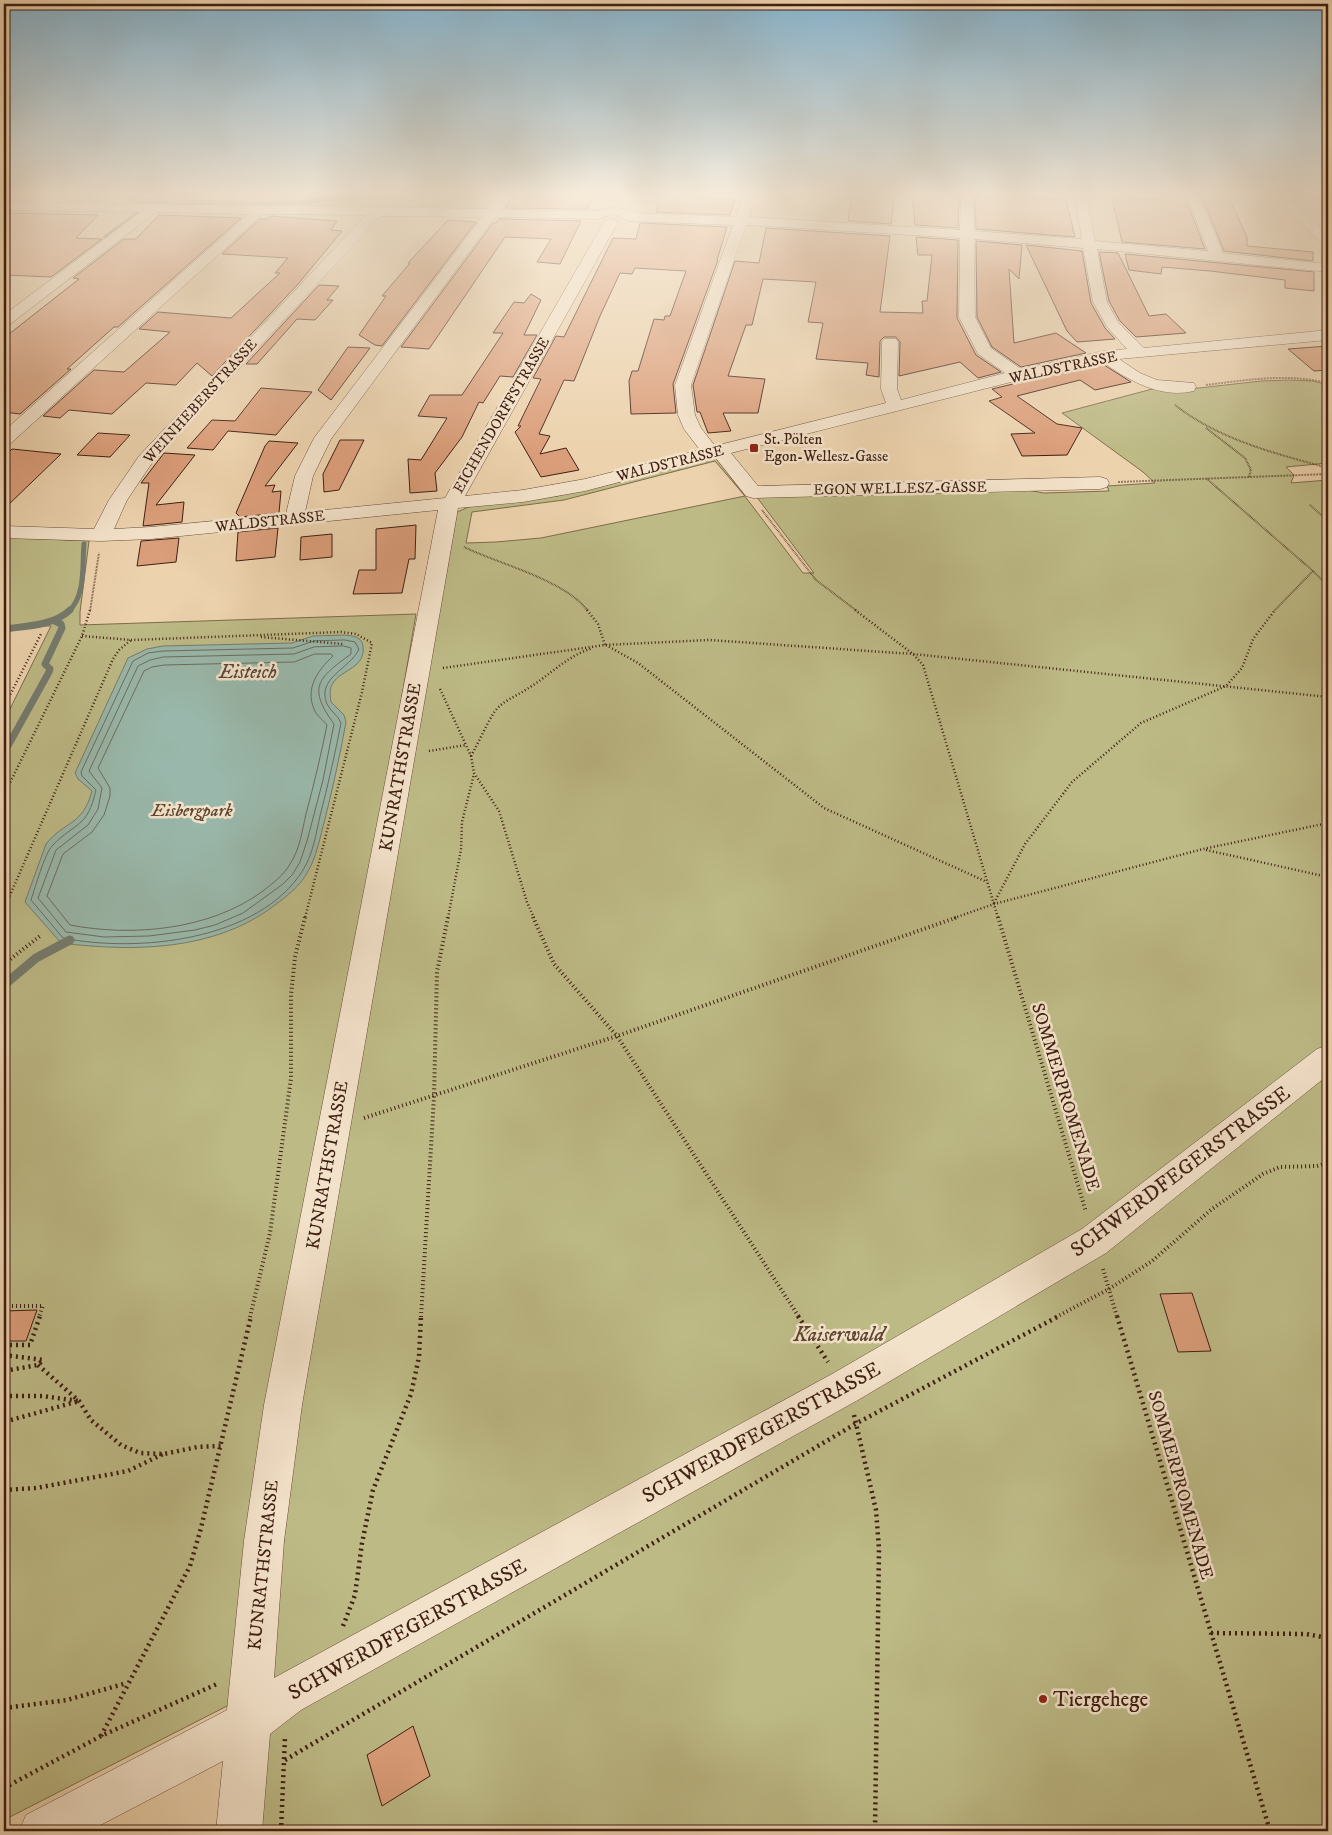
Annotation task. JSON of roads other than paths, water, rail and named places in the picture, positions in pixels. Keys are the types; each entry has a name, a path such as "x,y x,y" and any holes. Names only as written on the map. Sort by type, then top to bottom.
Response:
{"street":[{"path":"4,322 61,279"},
{"path":"4,440 184,279"},
{"name":"WEINHEBERSTRASSE","path":"101,536 118,500 145,460 314,279"},
{"path":"296,518 300,487 305,470 323,438 443,279"},
{"name":"EICHENDORFFSTRASSE","path":"450,504 578,279"},
{"path":"715,451 691,426 682,405 683,385 721,279"},
{"path":"967,279 967,317 969,323 984,351 1018,375"},
{"path":"1095,279 1100,302 1112,324 1140,352"},
{"name":"WALDSTRASSE","path":"4,532 101,536 151,533 556,492 1018,375 1104,356 1328,335"},
{"path":"890,342 889,389 896,406"},
{"path":"1104,356 1146,383 1158,386 1188,387"},
{"name":"EGON WELLESZ-GASSE","path":"715,451 753,492 1100,483"},
{"name":"KUNRATHSTRASSE","path":"239,1831 264,1540 283,1405 450,504"},
{"name":"SCHWERDFEGERSTRASSE","path":"42,1831 247,1724 286,1695 845,1387 1094,1242 1328,1058"}],"water":[{"name":"Eisteich","path":"345,635 361,641 363,653 357,664 337,678 331,688 331,702 344,715 346,722 334,783 318,846 310,867 297,886 275,905 252,920 227,932 200,940 173,945 145,947 89,946 61,943 25,902 46,844 84,811 88,802 92,791 78,779 75,773 128,658 147,649 163,646 292,643 313,636"}],"waterway":[{"path":"69,610 81,588 84,544"},
{"path":"4,629 47,622 69,610"},
{"path":"4,753 49,672 50,669 45,664 62,628 61,624 55,621"},
{"path":"4,985 36,958 70,940"}],"place":[{"name":"St. Pölten Egon-Wellesz-Gasse","path":"754,448"},
{"name":"Tiergehege","path":"1043,1699"}],"park label":[{"name":"Eisbergpark","path":"192,810"},
{"name":"Kaiserwald","path":"839,1334"}]}
